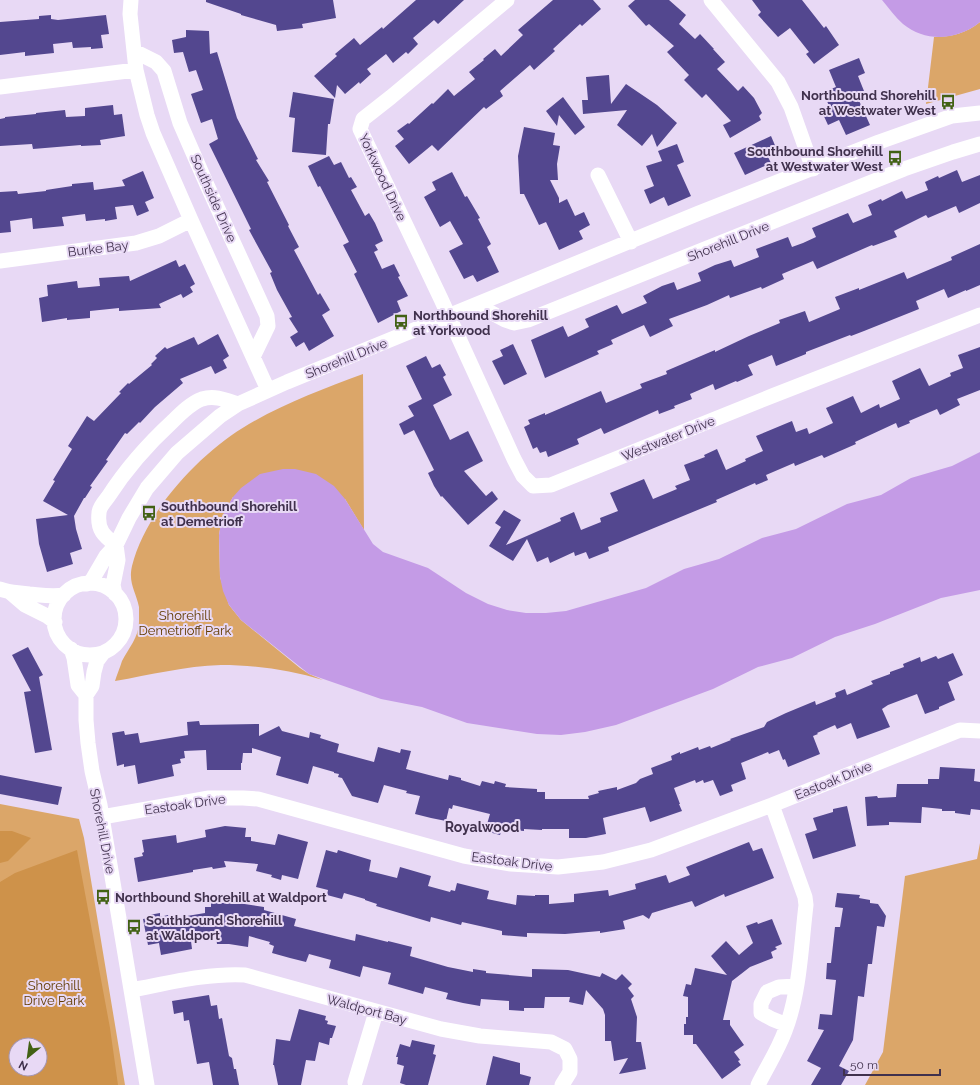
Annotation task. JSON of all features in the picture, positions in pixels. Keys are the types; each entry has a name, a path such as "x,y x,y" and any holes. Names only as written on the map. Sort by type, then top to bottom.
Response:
{"street":[{"path":"131,0 130,14 136,70 153,133 268,390"},
{"name":"Yorkwood Drive","path":"449,316 360,129 363,119 507,0"},
{"path":"711,0 778,82 791,107 813,169"},
{"name":"Southside Drive","path":"134,51 156,62 164,71 180,123 267,316 268,326 253,357"},
{"path":"0,87 136,70"},
{"name":"Shorehill Drive","path":"87,584 92,580 106,556 116,545 129,518 147,488 177,453 220,416 238,404 268,390 699,213 879,142 952,116 980,113"},
{"name":"Shorehill Drive","path":"478,304 514,323 528,320 904,169 980,144"},
{"path":"598,175 631,242"},
{"name":"Burke Bay","path":"0,261 136,243 159,236 191,220"},
{"name":"Westwater Drive","path":"449,316 522,476 533,486 551,485 772,396 980,315"},
{"path":"116,545 103,535 99,522 99,511 128,468 174,419 194,403 202,399 213,397 238,404"},
{"name":"Shorehill Drive","path":"116,545 118,560 113,584 115,594 123,605 125,611 126,617 124,630 118,641 109,650 103,653 97,661 92,686 86,696 86,720 92,772 102,817 147,1085"},
{"path":"6,591 25,605 41,612 55,622 58,605 64,595 77,586 93,584 105,587 115,594"},
{"path":"6,591 54,596 64,595"},
{"name":"Shorehill Drive","path":"55,622 60,638 71,649 74,658 78,685 86,696"},
{"path":"71,649 86,655 103,653"},
{"name":"Eastoak Drive","path":"102,817 209,798 258,799 464,856 511,864 558,867 603,862 651,850 772,805 960,730 980,731"},
{"path":"758,1085 780,1045 792,1010 806,905 806,897 772,805"},
{"name":"Waldport Bay","path":"131,990 226,974 245,975 441,1029 480,1036 551,1042 565,1049 570,1059 570,1072 562,1085"},
{"path":"787,1025 761,1013 761,1004 767,992 780,987 796,986"},
{"path":"355,1082 376,1012"}],"green space":[{"path":"980,22 980,89 926,104 934,37 958,34 970,29"},
{"name":"Shorehill Demetrioff Park","path":"363,374 364,530 345,499 233,497 222,517 219,535 220,577 229,605 241,620 300,668 323,680 298,673 272,669 221,665 181,669 115,681 122,661 135,638 139,627 139,607 131,577 132,566 139,545 149,524 178,484 212,450 249,424 320,390"},
{"name":"Shorehill Drive Park","path":"0,804 79,819 84,838 125,1085 0,1085"},
{"path":"0,831 12,831 31,838 8,861 0,863"},
{"path":"980,843 980,1085 865,1085 883,1052 905,876 977,859"},
{"name":"Shorehill Drive Park","path":"77,850 110,1028 118,1085 0,1085 0,882 15,873"}],"shaded area":[{"path":"882,0 980,0 980,22 962,33 952,36 942,37 922,34 903,24"},
{"path":"980,452 980,590 941,598 875,624 835,637 792,658 758,667 713,689 616,725 585,732 561,735 537,734 467,723 422,707 381,699 309,674 241,620 229,605 223,591 220,577 219,535 222,517 227,507 241,488 260,474 283,469 295,469 316,474 334,486 345,499 373,544 383,552 428,568 466,593 488,604 507,610 526,613 546,613 566,611 646,588 684,569 719,559 762,538 796,529 847,504 881,495 911,478 952,466"}],"building":[{"path":"206,0 333,0 336,18 302,24 303,28 277,31 276,25 241,15 206,2"},
{"path":"416,0 464,0 438,24 434,20 413,38 418,44 408,54 406,52 393,63 386,54 367,69 371,74 360,84 359,82 345,94 337,85 335,98 314,76 337,56 335,54 354,38 360,45 382,27 383,29"},
{"path":"553,0 593,0 601,9 582,26 580,24 553,49 555,51 534,70 530,65 500,91 503,96 486,109 484,107 438,151 432,145 409,164 395,146 404,139 397,131 408,123 409,124 448,89 454,96 475,79 469,72 495,49 501,56 523,35 518,30"},
{"path":"635,0 669,0 686,15 679,24 695,39 700,34 714,49 725,62 717,69 738,91 743,86 754,98 762,113 759,116 761,120 730,138 723,125 731,121 706,94 702,98 684,80 689,75 667,52 674,46 649,24 646,26 628,6"},
{"path":"752,0 802,0 824,28 826,26 839,45 814,64 806,54 809,52 790,28 778,37 758,15 761,12"},
{"path":"51,15 51,19 58,20 106,15 109,34 101,35 103,48 73,48 72,42 53,44 54,53 25,56 25,52 0,55 0,22 39,19 39,16"},
{"path":"186,30 209,31 210,54 217,52 237,118 258,159 256,160 269,181 267,182 299,247 294,250 318,295 320,293 330,310 322,315 334,336 309,351 304,342 296,347 290,337 298,332 289,318 292,317 277,290 270,273 272,272 249,230 251,229 209,144 218,139 212,119 201,123 191,94 203,90 196,70 189,72 183,52 174,53 172,40 186,37"},
{"path":"859,58 865,73 858,76 864,91 856,94 870,125 846,135 839,120 828,125 822,112 830,108 823,92 836,87 829,70"},
{"path":"609,75 611,104 626,84 657,105 677,123 657,147 652,134 642,146 617,125 627,110 583,114 582,100 588,100 586,77"},
{"path":"293,92 334,99 330,124 328,124 326,155 292,152 295,118 289,117"},
{"path":"563,97 585,127 575,135 559,115 557,126 546,111"},
{"path":"113,105 114,115 122,114 125,136 100,140 101,145 33,149 32,144 0,146 0,119 5,117 65,110 66,117 85,116 85,108"},
{"path":"524,127 555,133 553,145 560,146 557,164 558,180 550,180 559,198 559,203 567,199 575,216 584,212 590,225 579,231 583,239 559,250 546,222 539,225 524,194 520,194 518,156"},
{"path":"771,136 777,150 767,155 771,163 745,175 734,153"},
{"path":"677,144 684,162 677,165 691,196 668,206 664,197 650,204 644,190 654,186 646,166 662,161 658,151"},
{"path":"329,156 334,165 341,162 349,178 351,177 357,187 351,190 365,216 369,213 375,223 383,241 375,245 378,250 374,252 382,269 394,264 400,276 398,277 408,296 397,301 401,311 378,323 354,274 357,272 343,245 349,242 308,166"},
{"path":"957,170 962,182 980,175 980,203 959,213 956,206 928,218 926,215 894,231 897,237 873,246 872,245 817,269 813,261 782,274 784,279 762,289 761,287 730,298 729,295 669,319 673,326 650,337 644,325 611,340 613,344 597,351 599,354 545,378 531,340 563,326 568,337 589,327 585,319 617,305 622,314 647,303 643,296 662,286 674,282 677,290 701,281 698,273 715,265 731,260 734,267 759,257 756,249 788,237 792,247 803,243 816,237 812,228 848,213 853,223 872,215 868,205 881,199 882,201 902,191 906,199 928,190 925,182"},
{"path":"143,171 154,198 145,202 149,211 137,216 133,205 115,207 117,219 105,221 105,219 86,221 85,214 62,217 64,226 33,229 32,218 10,221 11,232 0,233 0,192 17,191 18,194 46,191 72,186 72,184 93,182 94,190 125,186 122,180"},
{"path":"452,172 465,197 467,196 480,218 478,219 491,244 487,247 499,272 477,282 473,275 464,279 449,251 463,244 450,221 440,227 424,197 436,190 432,182"},
{"path":"980,244 980,285 948,298 944,289 916,301 919,309 806,352 806,354 776,366 772,355 748,365 753,375 715,390 713,384 690,394 692,399 674,406 675,408 659,414 658,410 604,434 601,428 577,439 579,444 548,457 546,451 540,453 537,447 533,449 524,427 530,424 528,420 545,413 545,415 601,391 606,403 642,388 640,384 667,374 666,371 715,350 715,352 780,323 779,320 805,311 809,322 840,309 835,297 859,288 859,290 904,272 907,279 952,260 951,257"},
{"path":"176,260 179,267 185,264 195,284 190,287 193,292 183,298 181,294 159,304 161,308 119,311 119,308 90,311 90,318 67,320 67,318 42,322 39,298 48,296 47,285 77,281 78,288 100,286 99,278 129,276 130,281"},
{"path":"218,334 229,356 223,360 227,368 215,374 211,366 180,379 183,383 155,407 140,423 139,422 127,434 125,433 106,460 108,461 90,486 92,487 74,516 82,549 70,553 73,564 47,572 39,544 36,519 68,515 43,501 55,481 53,480 72,449 68,446 87,416 94,421 121,393 119,392 128,383 129,384 152,365 151,364 157,358 155,356 165,347 167,349 194,337 198,345"},
{"path":"513,344 527,374 504,385 492,361 503,356 500,350"},
{"path":"980,347 980,390 957,399 960,405 940,415 937,409 909,421 910,423 898,428 896,423 855,442 856,444 824,458 822,455 795,466 794,463 766,475 768,480 756,485 755,483 716,500 717,502 608,547 609,551 589,559 586,552 575,556 574,552 550,563 548,557 537,562 527,539 513,561 489,546 501,527 495,523 504,510 521,520 506,545 561,521 560,518 574,512 581,530 601,522 600,518 618,511 610,493 644,479 653,499 677,489 675,486 690,480 684,465 705,457 704,455 717,449 726,470 763,451 756,436 792,421 796,432 807,428 809,434 833,423 826,408 853,396 861,413 879,404 880,408 900,399 892,381 920,368 929,386 951,376 950,373 963,368 958,355"},
{"path":"426,356 432,368 440,364 446,375 443,377 452,395 433,405 450,440 468,431 483,461 464,471 486,496 492,491 498,499 468,525 442,496 441,497 434,486 428,473 434,470 414,430 404,435 399,424 414,416 408,406 422,399 406,366"},
{"path":"28,647 43,675 39,677 52,750 35,753 24,692 31,691 12,655"},
{"path":"953,653 963,675 948,682 955,700 939,707 939,709 925,714 917,694 888,705 882,709 890,727 857,739 851,723 837,729 835,725 813,736 820,754 788,767 779,750 769,754 768,752 741,763 746,779 731,785 733,791 720,796 713,780 704,783 703,780 696,783 695,780 674,788 682,811 650,822 645,807 603,818 606,834 586,838 569,838 569,829 524,829 524,831 502,829 500,835 485,831 490,814 453,805 452,809 449,808 446,821 415,814 420,796 406,793 407,791 384,785 378,803 352,796 342,778 338,777 339,774 313,766 308,784 276,775 281,757 252,748 252,753 243,753 241,770 207,770 206,750 184,751 185,758 180,759 181,763 172,765 174,776 138,784 135,765 124,767 124,764 117,766 112,733 124,731 125,735 138,733 140,743 188,735 187,722 199,721 200,725 259,724 259,736 279,726 282,731 309,738 310,732 321,735 320,738 339,744 337,752 374,762 378,747 400,753 401,749 411,751 406,769 448,780 449,775 480,786 482,781 494,784 495,781 506,784 505,787 537,789 537,792 545,792 545,799 589,799 588,796 599,793 598,791 617,787 617,790 636,783 640,779 653,774 651,768 672,760 671,756 680,752 680,754 698,747 699,750 710,746 711,748 731,740 730,739 764,727 767,722 815,701 816,705 836,697 835,693 845,689 847,695 873,684 871,681 890,674 890,672 904,667 903,664 920,657 921,662 936,656 938,659"},
{"path":"940,767 975,769 974,781 980,782 980,810 971,809 970,815 955,813 955,811 942,811 942,809 922,807 921,823 889,822 889,825 867,826 865,797 896,797 897,784 928,784 928,779 939,779"},
{"path":"0,775 62,787 58,805 0,794"},
{"path":"847,806 856,846 813,859 805,834 817,830 813,818 833,812 833,809"},
{"path":"225,826 246,828 245,837 251,837 251,841 275,845 278,834 308,842 298,879 282,875 281,880 271,877 272,875 256,871 258,864 224,861 226,867 213,869 212,867 193,870 193,872 138,882 134,858 143,856 142,853 144,852 142,840 176,835 177,843 206,837 205,830"},
{"path":"749,842 753,851 762,848 774,878 725,897 724,894 695,907 692,901 652,913 649,919 643,915 623,921 625,929 600,933 600,931 565,934 527,933 527,937 502,935 502,931 462,922 461,925 431,917 430,922 376,906 377,904 365,899 344,893 342,899 327,895 328,890 316,887 326,850 337,853 338,850 371,860 369,871 397,878 400,867 431,876 428,886 450,892 451,890 455,891 457,883 489,891 487,899 516,905 517,895 549,895 549,904 574,902 574,894 608,890 609,896 636,889 635,884 666,875 669,883 690,875 686,867"},
{"path":"837,893 860,895 859,898 870,900 870,903 878,904 886,916 884,927 877,926 872,964 868,964 864,997 858,996 853,1040 839,1066 849,1071 841,1085 811,1085 821,1068 807,1061 824,1030 818,1029 820,1014 832,1015 836,980 826,979 827,963 831,963 835,927 840,927 843,908 835,907"},
{"path":"211,903 238,903 264,907 264,910 296,919 294,926 355,941 356,934 412,947 410,956 448,967 473,972 473,969 486,971 486,973 532,977 532,969 568,970 600,977 602,973 616,980 622,974 632,984 628,988 634,996 631,999 637,1017 636,1042 641,1042 646,1069 619,1074 628,1058 614,1061 611,1041 605,1041 605,1015 603,1009 586,990 583,1005 569,1002 570,997 545,997 544,1008 524,1008 524,1011 509,1010 509,1001 481,999 480,1006 463,1003 446,999 448,993 425,987 423,994 388,984 391,973 363,966 360,977 329,968 331,960 309,954 306,962 272,953 274,946 269,944 270,942 249,936 248,947 217,944 216,936 191,941 192,949 161,955 159,943 148,945 143,919 149,918 149,915 160,913 160,917 168,915 169,919 205,913 205,907 211,907"},
{"path":"772,919 782,944 775,947 777,949 771,952 773,958 750,967 732,981 723,1020 730,1020 730,1025 744,1045 734,1052 740,1060 738,1061 741,1065 722,1079 696,1044 693,1044 693,1035 684,1035 684,1024 686,1024 686,1017 688,1017 688,997 683,996 686,984 691,985 695,968 727,975 711,956 726,941 739,955 753,943 746,926"},
{"path":"209,995 211,1006 217,1005 219,1019 222,1018 229,1056 232,1058 234,1069 236,1069 239,1085 213,1085 209,1062 197,1064 189,1020 184,1021 183,1012 174,1014 172,1001"},
{"path":"299,1009 326,1016 325,1020 328,1021 327,1024 336,1026 332,1038 330,1038 329,1045 319,1042 315,1061 306,1060 301,1085 278,1085 273,1065 276,1039 290,1041"},
{"path":"412,1040 435,1045 433,1054 436,1055 428,1085 406,1085 400,1083 404,1066 397,1064 398,1057 396,1057 400,1044 410,1047"},
{"path":"493,1056 520,1063 520,1074 531,1077 529,1085 486,1085"}],"place":[{"name":"Northbound Shorehill at Westwater West","path":"948,102"},
{"name":"Southbound Shorehill at Westwater West","path":"895,158"},
{"name":"Northbound Shorehill at Yorkwood","path":"401,322"},
{"name":"Southbound Shorehill at Demetrioff","path":"149,513"},
{"name":"Northbound Shorehill at Waldport","path":"103,897"},
{"name":"Southbound Shorehill at Waldport","path":"134,927"}],"district":[{"name":"Royalwood","path":"482,827"}]}
